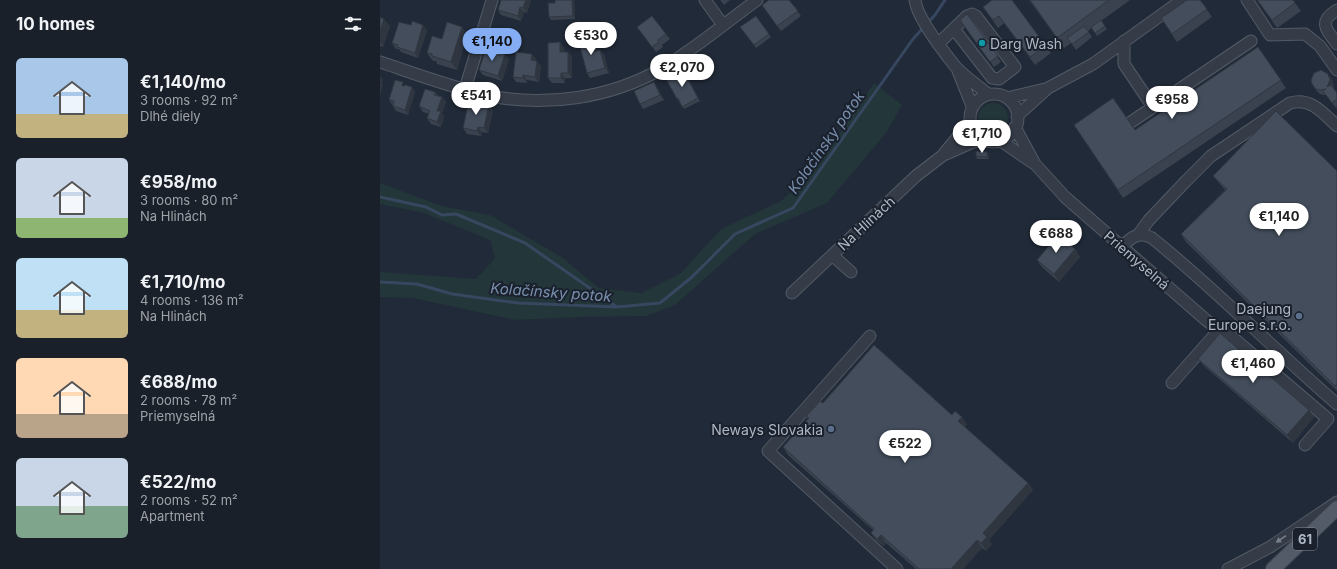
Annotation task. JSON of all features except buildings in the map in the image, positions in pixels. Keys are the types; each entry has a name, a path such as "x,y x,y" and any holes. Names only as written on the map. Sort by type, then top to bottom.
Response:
{"main road":[{"name":"61","path":"1273,569 1337,508"}],"street":[{"path":"465,89 492,0"},
{"path":"705,0 723,25"},
{"path":"380,62 490,96 536,100 568,99 610,90 646,77 687,52 757,0"},
{"path":"915,0 916,8 923,21 956,66 988,94"},
{"path":"1017,116 1048,88 1103,56 1182,0"},
{"path":"1247,0 1270,35 1305,34 1320,46 1337,70"},
{"path":"1337,10 1329,15 1325,24 1326,29 1337,44"},
{"path":"939,43 975,34"},
{"path":"975,34 991,56 975,34"},
{"path":"1124,41 1124,64 1153,107"},
{"path":"1132,122 1251,42"},
{"path":"1103,56 1124,64"},
{"path":"956,66 972,106"},
{"path":"1008,98 1048,88"},
{"path":"988,94 1002,95 1008,98 1016,109 1017,116 1016,127 1012,133 1001,141 993,142 978,136 973,130 970,122 972,106 976,101 988,94"},
{"path":"1138,235 1148,220 1211,156 1290,103 1298,101 1312,104 1337,126"},
{"name":"Na Hlinách","path":"792,293 916,176 942,156 970,122"},
{"name":"Priemyselná","path":"1016,127 1035,164"},
{"name":"Na Hlinách","path":"942,156 973,142 985,140"},
{"name":"Priemyselná","path":"1001,141 1035,164 1065,197 1206,320 1219,330 1231,336 1328,418 1305,445"},
{"path":"1122,247 1128,240 1138,235 1145,234 1152,238 1240,315 1290,363 1337,404"},
{"path":"832,255 851,272"},
{"path":"1172,383 1219,330"},
{"path":"870,336 768,451 897,569"},
{"path":"1228,569 1270,547 1337,502"}],"shaded area":[{"path":"874,83 902,105 886,133 827,203 755,234 675,305 646,316 515,320 413,298 380,297 380,272 476,279 495,258 490,240 424,213 380,204 380,183 442,206 490,215 563,258 599,288 641,293 681,273 721,229 781,201 812,173"},
{"path":"993,103 1004,107 1008,118 1004,129 993,133 982,129 978,118 982,107"}],"waterway":[{"name":"Kolačínsky potok","path":"380,282 417,284 452,294 518,303 617,307 660,303 692,277 735,234 793,208 913,39 935,15 945,0"},
{"path":"380,197 426,207 442,215 456,214 525,243 617,307"}],"place":[{"name":"Darg Wash","path":"982,43"},
{"name":"Daejung Europe s.r.o.","path":"1299,316"},
{"name":"Neways Slovakia","path":"831,429"}]}
